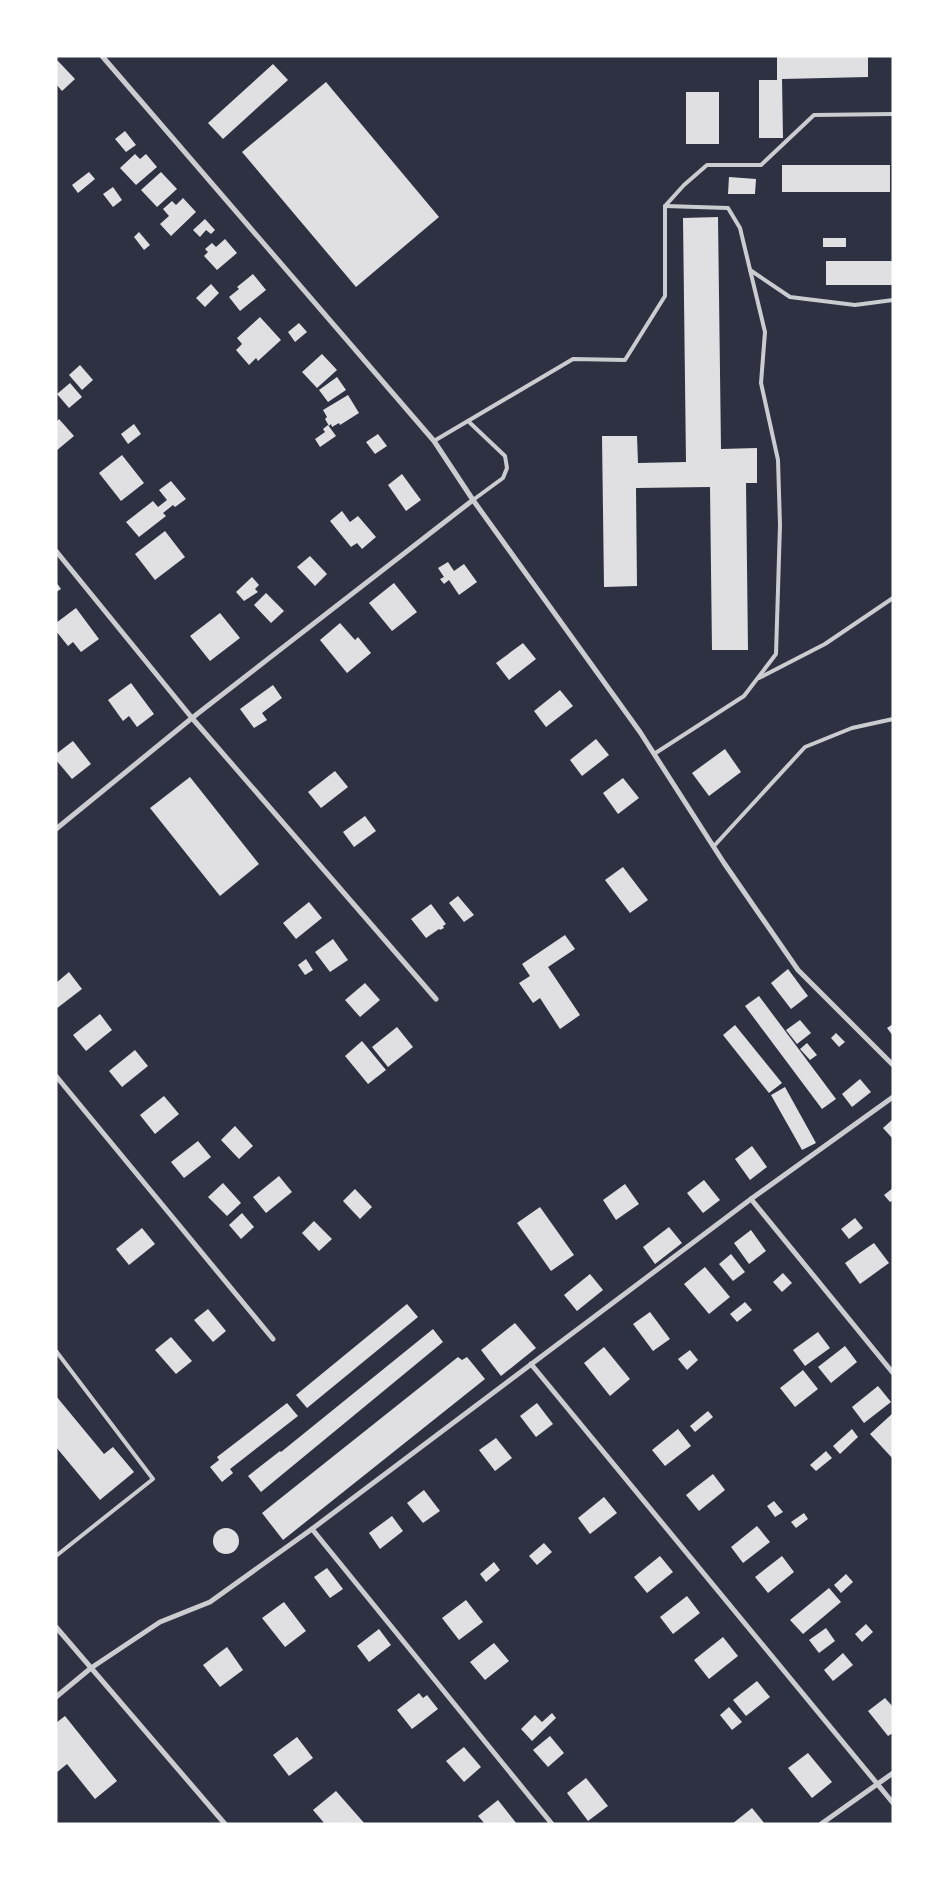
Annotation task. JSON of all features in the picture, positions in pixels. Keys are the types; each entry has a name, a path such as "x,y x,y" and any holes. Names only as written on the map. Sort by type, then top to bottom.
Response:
{"street":[{"path":"102,56 434,441 473,500 640,732 724,863 798,970 893,1064"},
{"path":"56,829 192,718 473,500"},
{"path":"56,551 192,718 436,1000"},
{"path":"56,1076 273,1339"},
{"path":"56,1696 91,1668 160,1622 210,1602 312,1529 751,1199 893,1097"},
{"path":"751,1199 893,1372"},
{"path":"532,1364 893,1803"},
{"path":"312,1529 552,1824"},
{"path":"56,1627 226,1824"},
{"path":"821,1824 893,1773"}],"lane":[{"path":"434,441 573,359 625,360 665,296 665,206 684,185 707,165 761,165 814,115 893,114"},
{"path":"654,754 744,696 776,654 780,516 778,460 761,383 765,332 740,228 728,208 665,206"},
{"path":"750,270 790,297 855,305 893,300"},
{"path":"468,421 505,456 508,468 503,478 473,500"},
{"path":"757,679 826,644 893,598"},
{"path":"714,846 805,747 852,728 893,719"},
{"path":"56,1351 153,1479 56,1556"}],"building":[{"path":"777,56 868,56 868,77 782,79 783,138 759,138 759,80 777,80"},
{"path":"58,61 75,79 62,91 56,84 56,62"},
{"path":"273,64 288,80 223,139 208,123"},
{"path":"326,82 439,217 356,287 242,152"},
{"path":"686,92 719,92 719,144 686,144"},
{"path":"125,131 136,145 126,152 115,139"},
{"path":"135,154 140,159 146,154 157,167 136,185 120,168"},
{"path":"782,165 890,165 890,192 782,192"},
{"path":"89,172 95,179 78,193 72,185"},
{"path":"161,172 177,189 157,207 141,190"},
{"path":"729,177 756,179 755,194 728,194"},
{"path":"113,187 122,200 113,207 103,194"},
{"path":"183,198 196,212 171,236 160,224 169,216 163,209 172,201 176,205"},
{"path":"718,217 721,449 757,448 757,483 746,483 748,650 712,650 710,487 636,488 637,586 604,587 602,436 637,436 638,463 686,462 683,218"},
{"path":"205,219 215,230 211,234 206,230 200,237 193,230"},
{"path":"139,232 150,245 144,250 134,237"},
{"path":"823,238 846,238 846,247 823,247"},
{"path":"225,239 237,253 217,270 204,256 208,252 205,249 212,243 216,247"},
{"path":"826,261 893,261 893,285 826,285"},
{"path":"253,274 266,290 240,311 229,297 239,289 237,287"},
{"path":"211,284 219,293 205,307 196,298"},
{"path":"260,317 281,340 258,361 256,358 249,365 236,350 242,344 237,338"},
{"path":"299,323 307,332 295,342 288,332"},
{"path":"322,354 337,370 317,388 302,372"},
{"path":"80,365 93,380 82,390 69,375"},
{"path":"337,377 346,390 328,402 319,390"},
{"path":"70,383 82,397 69,408 57,394"},
{"path":"348,395 359,413 340,425 339,423 332,427 331,424 329,426 323,410"},
{"path":"59,419 74,436 56,451 56,422"},
{"path":"134,424 141,434 128,444 121,434"},
{"path":"328,425 336,436 320,447 315,439 325,432 323,429"},
{"path":"378,434 387,446 375,454 366,442"},
{"path":"122,455 144,483 121,501 99,473"},
{"path":"402,474 421,500 406,511 388,485"},
{"path":"171,481 186,499 175,507 173,505 163,513 166,516 139,537 126,522 153,501 158,507 167,500 159,490"},
{"path":"342,511 350,522 358,516 376,537 362,549 357,543 351,547 330,521"},
{"path":"165,531 185,557 155,580 135,554"},
{"path":"310,556 327,574 315,586 297,567"},
{"path":"448,562 454,571 464,564 477,582 459,595 449,580 444,584 440,579 444,577 438,568"},
{"path":"252,577 259,585 255,589 258,592 244,601 236,592"},
{"path":"56,582 61,589 56,592"},
{"path":"394,583 417,612 392,631 369,603"},
{"path":"266,593 284,611 271,623 254,605"},
{"path":"76,608 99,639 81,652 73,642 68,646 56,631 56,623"},
{"path":"220,613 240,638 210,661 190,636"},
{"path":"340,623 355,640 358,637 371,653 347,673 320,640"},
{"path":"523,643 536,659 509,680 496,663"},
{"path":"131,683 154,714 137,727 129,716 123,721 108,700"},
{"path":"273,685 282,698 262,713 267,720 254,728 240,709"},
{"path":"560,690 573,706 546,727 534,711"},
{"path":"596,739 609,755 582,776 570,760"},
{"path":"73,741 91,764 72,779 56,760 56,754"},
{"path":"725,749 741,772 709,796 692,773"},
{"path":"335,771 348,787 321,808 308,792"},
{"path":"190,777 259,864 220,896 150,808"},
{"path":"623,778 639,798 618,814 603,793"},
{"path":"365,816 376,831 354,847 343,832"},
{"path":"623,867 648,900 630,913 605,880"},
{"path":"458,896 474,915 464,922 449,903"},
{"path":"309,902 322,918 296,939 283,923"},
{"path":"431,904 446,924 443,926 444,928 439,929 426,938 411,919"},
{"path":"565,935 575,949 548,967 580,1015 560,1029 540,998 533,1003 519,983 530,976 522,964"},
{"path":"333,939 348,960 330,972 315,952"},
{"path":"306,959 313,970 305,975 298,965"},
{"path":"788,969 808,996 791,1009 771,983"},
{"path":"69,972 82,989 56,1009 56,983"},
{"path":"365,983 380,1000 360,1017 345,1000"},
{"path":"759,996 836,1099 822,1109 745,1006"},
{"path":"100,1014 112,1030 86,1051 73,1035"},
{"path":"800,1020 811,1033 797,1044 786,1030"},
{"path":"893,1024 893,1036 887,1028"},
{"path":"735,1025 782,1083 769,1093 723,1035"},
{"path":"397,1027 413,1047 388,1067 372,1047"},
{"path":"836,1033 845,1042 839,1047 831,1038"},
{"path":"362,1041 386,1070 368,1084 345,1056"},
{"path":"807,1043 817,1055 810,1060 800,1049"},
{"path":"135,1050 148,1066 122,1087 109,1071"},
{"path":"860,1079 871,1092 852,1107 842,1094"},
{"path":"785,1087 816,1143 802,1150 771,1095"},
{"path":"164,1096 179,1114 155,1134 140,1115"},
{"path":"893,1119 893,1139 883,1128"},
{"path":"235,1126 253,1146 239,1159 221,1140"},
{"path":"198,1141 211,1157 184,1178 171,1162"},
{"path":"752,1146 767,1167 750,1180 735,1159"},
{"path":"279,1176 292,1192 266,1213 253,1197"},
{"path":"704,1180 720,1200 703,1213 687,1193"},
{"path":"223,1183 241,1203 227,1216 208,1197"},
{"path":"625,1184 639,1204 616,1220 603,1200"},
{"path":"893,1188 893,1200 890,1202 884,1195"},
{"path":"355,1189 372,1207 360,1219 343,1201"},
{"path":"540,1207 574,1255 551,1271 517,1223"},
{"path":"242,1213 254,1227 241,1239 229,1225"},
{"path":"855,1218 863,1228 849,1239 841,1229"},
{"path":"314,1221 332,1239 319,1251 302,1233"},
{"path":"669,1227 682,1243 655,1264 643,1247"},
{"path":"142,1228 155,1244 129,1265 116,1249"},
{"path":"751,1230 766,1251 749,1264 734,1243"},
{"path":"874,1243 889,1263 860,1284 845,1263"},
{"path":"731,1254 745,1272 733,1281 719,1264"},
{"path":"705,1267 730,1297 709,1314 684,1284"},
{"path":"783,1273 792,1283 782,1292 773,1282"},
{"path":"590,1274 603,1290 577,1311 564,1295"},
{"path":"745,1302 752,1310 737,1322 730,1314"},
{"path":"407,1304 418,1317 307,1408 296,1395"},
{"path":"208,1309 226,1331 213,1342 194,1320"},
{"path":"650,1312 670,1339 653,1351 633,1324"},
{"path":"515,1323 536,1348 501,1376 481,1350"},
{"path":"433,1329 443,1342 261,1492 248,1476 281,1452"},
{"path":"818,1332 830,1348 805,1366 793,1350"},
{"path":"171,1337 192,1361 176,1374 155,1350"},
{"path":"845,1346 857,1362 831,1383 818,1367"},
{"path":"604,1347 630,1379 610,1396 584,1363"},
{"path":"690,1350 698,1360 687,1370 678,1359"},
{"path":"458,1357 462,1360 467,1357 485,1379 283,1540 262,1513"},
{"path":"803,1370 818,1389 795,1407 780,1388"},
{"path":"878,1386 891,1402 864,1423 852,1407"},
{"path":"56,1396 104,1454 113,1447 134,1472 100,1500 56,1447"},
{"path":"287,1403 298,1416 230,1469 233,1473 222,1482 210,1467 219,1460 217,1457"},
{"path":"537,1403 553,1424 536,1437 520,1416"},
{"path":"708,1411 713,1417 695,1432 690,1426"},
{"path":"893,1413 893,1459 870,1434"},
{"path":"678,1429 691,1446 665,1466 652,1450"},
{"path":"852,1429 858,1437 840,1454 833,1446"},
{"path":"496,1438 512,1458 495,1471 479,1450"},
{"path":"826,1451 832,1458 816,1471 810,1465"},
{"path":"713,1474 725,1490 699,1511 686,1495"},
{"path":"424,1490 440,1511 423,1523 407,1503"},
{"path":"604,1497 617,1513 590,1534 578,1518"},
{"path":"774,1501 783,1512 775,1517 767,1506"},
{"path":"804,1513 808,1519 796,1528 791,1522"},
{"path":"392,1516 403,1531 380,1549 369,1533"},
{"path":"757,1526 770,1542 743,1563 731,1547"},
{"path":"226,1528 235,1532 239,1541 235,1550 226,1554 217,1550 213,1541 217,1532"},
{"path":"544,1543 552,1552 537,1565 529,1556"},
{"path":"660,1556 673,1572 647,1593 634,1577"},
{"path":"782,1556 794,1572 768,1593 755,1577"},
{"path":"494,1562 500,1570 486,1582 480,1574"},
{"path":"327,1568 343,1589 330,1598 314,1577"},
{"path":"846,1574 853,1582 841,1593 834,1585"},
{"path":"829,1588 841,1602 803,1634 790,1620"},
{"path":"687,1596 700,1613 673,1634 660,1617"},
{"path":"466,1600 483,1622 459,1640 442,1618"},
{"path":"284,1602 306,1631 285,1647 262,1618"},
{"path":"866,1624 873,1632 862,1642 855,1634"},
{"path":"826,1628 835,1641 819,1653 809,1640"},
{"path":"379,1629 391,1645 369,1662 357,1646"},
{"path":"723,1637 738,1656 709,1679 694,1660"},
{"path":"494,1643 509,1661 485,1680 470,1662"},
{"path":"227,1647 243,1670 220,1687 203,1665"},
{"path":"843,1653 853,1665 833,1681 824,1670"},
{"path":"757,1681 770,1697 746,1716 733,1700"},
{"path":"419,1693 423,1698 427,1695 438,1709 412,1729 397,1710"},
{"path":"885,1698 893,1707 893,1733 888,1736 868,1711"},
{"path":"729,1707 742,1722 732,1730 720,1715"},
{"path":"552,1713 556,1718 532,1741 521,1729 535,1715 542,1722"},
{"path":"65,1716 117,1781 95,1799 67,1764 56,1773 56,1723"},
{"path":"550,1736 564,1753 548,1767 533,1750"},
{"path":"297,1737 313,1758 289,1776 273,1755"},
{"path":"464,1747 481,1767 464,1782 446,1761"},
{"path":"808,1753 832,1782 812,1798 788,1768"},
{"path":"586,1778 608,1806 588,1821 567,1793"},
{"path":"336,1791 365,1824 325,1824 313,1810"},
{"path":"498,1800 517,1824 485,1824 478,1816"},
{"path":"752,1808 765,1824 732,1824"}]}
